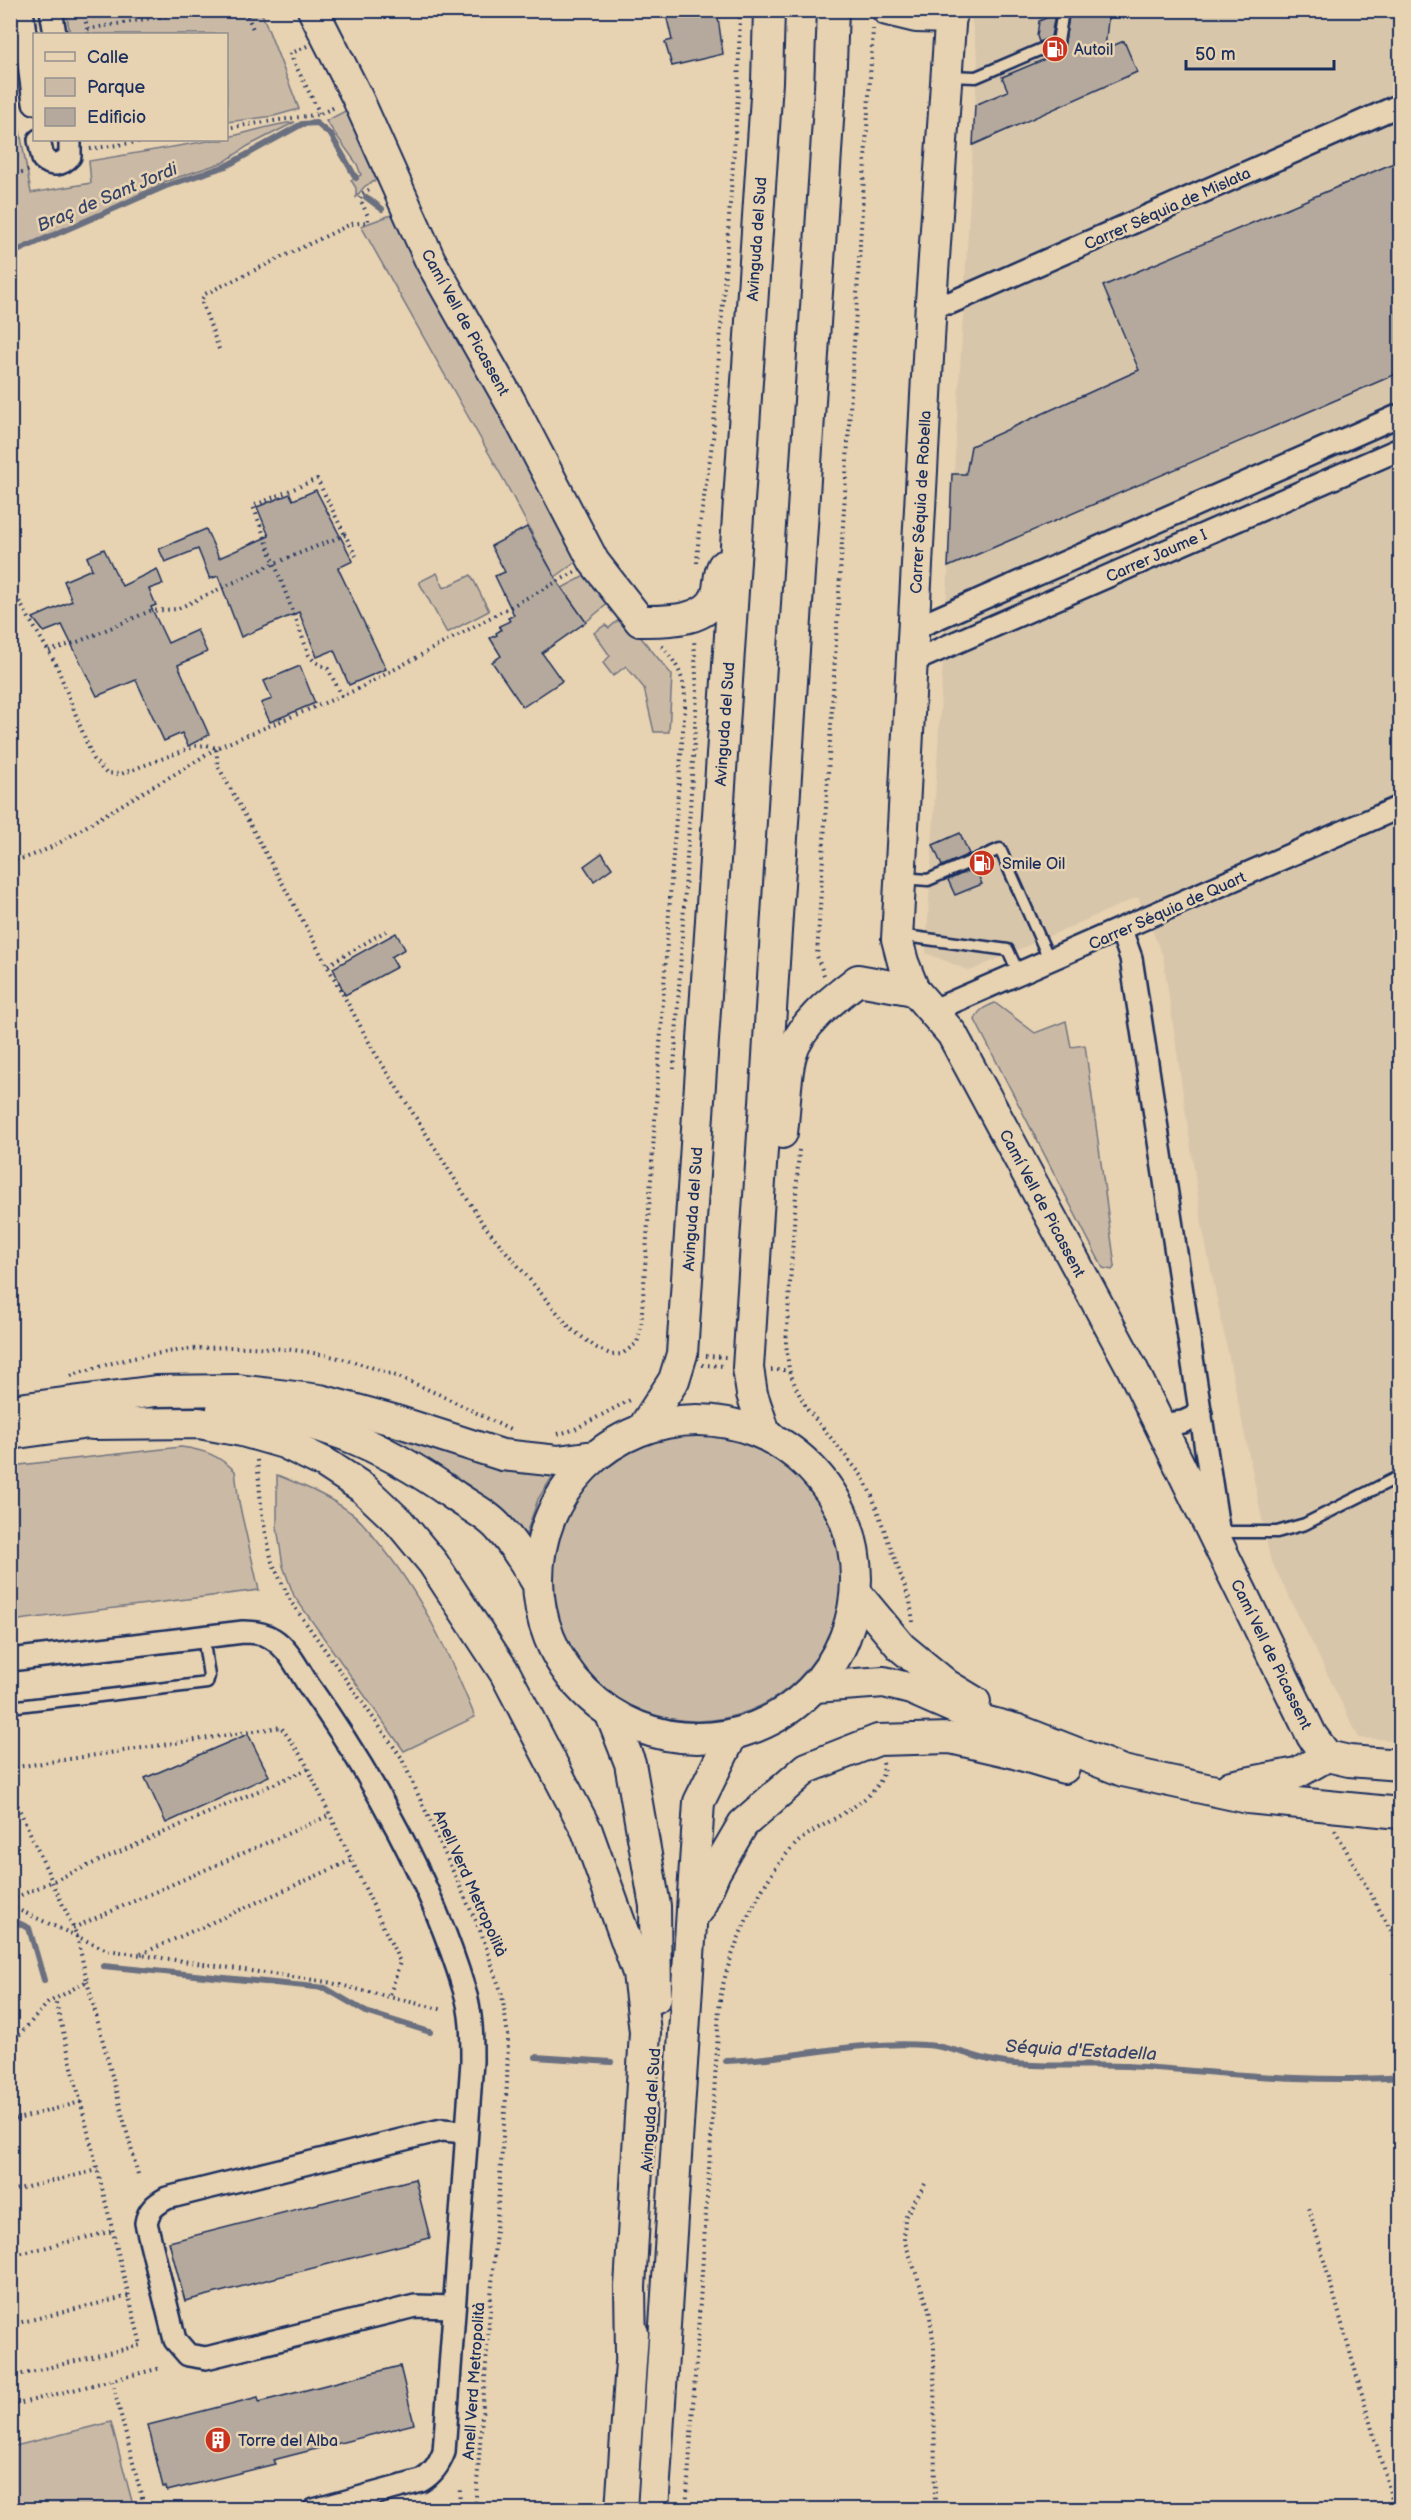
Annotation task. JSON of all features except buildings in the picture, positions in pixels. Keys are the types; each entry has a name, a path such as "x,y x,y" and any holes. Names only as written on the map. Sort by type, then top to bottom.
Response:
{"main road":[{"name":"Camí Vell de Picassent","path":"313,10 357,96 430,260 511,403 594,562 640,621"},
{"name":"Avinguda del Sud","path":"643,1428 674,1380 682,1354 767,82 769,10"},
{"path":"765,1433 752,1394 748,1368 830,100 833,10"},
{"path":"880,16 916,17 956,13"},
{"name":"Carrer Séquia de Robella","path":"923,1000 903,962 897,937 932,302 947,76 956,13"},
{"path":"640,621 671,621 693,616 709,606 717,594 719,574 736,536"},
{"path":"753,1292 771,1228 791,1055 809,1022 858,980 897,937"},
{"path":"858,980 923,1000"},
{"name":"Camí Vell de Picassent","path":"923,1000 952,1034 1131,1366 1219,1541 1312,1736 1327,1756"},
{"path":"10,1410 156,1391 238,1390 320,1400 502,1455 558,1461 594,1456"},
{"path":"10,1434 93,1424 140,1413 215,1409 251,1411 324,1427 390,1453 419,1470 498,1526 520,1554 536,1581"},
{"path":"684,1419 725,1420 765,1433 806,1461 836,1499 854,1544 857,1593 843,1644 815,1687 777,1717 732,1735 691,1739 649,1732 612,1715 571,1680 545,1634 536,1581 541,1538 558,1497 594,1456 612,1442 643,1428 684,1419"},
{"path":"93,1424 200,1423 242,1431 284,1443 326,1462 363,1488 400,1523 433,1563 504,1672 587,1831 639,1973 645,2032 630,2287 631,2354"},
{"path":"857,1593 902,1647 947,1685 1018,1730"},
{"path":"815,1687 884,1682 911,1689 984,1721 1018,1730 1123,1771 1248,1798 1401,1813"},
{"name":"Avinguda del Sud","path":"612,1715 630,1763 655,1906 656,2034 621,2510"},
{"name":"Avinguda del Sud","path":"653,2510 699,1802 732,1735"},
{"path":"689,1934 715,1872 743,1824 807,1768 878,1740 950,1738 1011,1752 1079,1773 1123,1771"},
{"path":"1201,1789 1251,1784 1297,1773 1327,1756 1348,1761 1401,1765"}],"street":[{"path":"22,10 33,95"},
{"path":"51,10 55,33"},
{"name":"Carrer Séquia de Mislata","path":"932,302 950,303 1401,105"},
{"path":"39,141 42,156 49,164 62,162 70,156 70,146"},
{"name":"Carrer Jaume I","path":"913,629 1401,415"},
{"name":"Carrer Jaume I","path":"911,662 1401,449"},
{"name":"Carrer Séquia de Quart","path":"923,1000 1019,974 1401,807"},
{"name":"Camí Vell de Picassent","path":"1121,930 1131,958 1219,1541"},
{"path":"1160,1425 1183,1422 1201,1414"},
{"path":"10,1660 203,1636 255,1632 273,1638 281,1646 350,1746 378,1796 432,1905 465,1991 472,2034 444,2445 436,2468 430,2476 411,2485 314,2510"},
{"path":"454,2307 415,2306 206,2358 188,2355 175,2340 146,2223 147,2215 156,2204 167,2198 434,2132 455,2130 466,2132"}],"lane":[{"path":"947,76 976,77 1058,42 1063,10"},
{"path":"900,878 928,880 999,849 1050,961"},
{"path":"897,937 1008,950 1019,974"},
{"path":"1219,1541 1277,1532 1305,1524 1401,1476"},
{"path":"10,1707 202,1684 209,1680 203,1636"}],"path":[{"path":"84,10 87,32 200,10"},
{"path":"146,10 147,19"},
{"path":"245,10 253,29"},
{"path":"696,573 699,530 714,438 738,94 740,10"},
{"path":"827,978 821,970 817,956 880,16"},
{"path":"320,114 290,54 326,37"},
{"path":"228,128 320,114 357,96"},
{"path":"70,146 138,141"},
{"path":"10,177 31,170"},
{"path":"219,349 205,315 201,300 204,294 351,224 368,222 368,216 360,199 361,194 393,179"},
{"path":"342,696 328,669 314,661 309,655 254,506 317,479 356,556"},
{"path":"49,651 80,641 150,611 177,609 275,563 345,535"},
{"path":"10,861 31,858 50,849 216,748 358,690 594,562"},
{"path":"10,586 49,651 93,759 105,773 121,774 196,746 207,745 216,748"},
{"path":"674,1070 697,694 693,616"},
{"path":"216,748 218,766 375,1053 483,1224 571,1329 597,1348 612,1355 622,1354 637,1343 641,1327 672,868 686,706 686,687 679,670 670,654 640,621"},
{"path":"328,965 389,929"},
{"path":"800,1143 786,1343 789,1370 808,1410 862,1476 872,1496 910,1601 914,1631"},
{"path":"70,1376 103,1364 200,1349 256,1346 298,1350 365,1365 428,1389 517,1433"},
{"path":"702,1356 736,1358"},
{"path":"701,1365 736,1367"},
{"path":"555,1435 573,1431 634,1398"},
{"name":"Anell Verd Metropolità","path":"257,1454 261,1515 272,1562 291,1602 401,1757 471,1906 492,1959 502,1995 508,2036 507,2084 475,2510"},
{"path":"10,1768 281,1727 308,1769 400,1962 390,1995"},
{"path":"686,2510 694,2355 721,1995 750,1913 776,1866 798,1842 868,1796 882,1783 885,1771 881,1754"},
{"path":"10,1900 308,1769"},
{"path":"10,1789 77,1936 139,2178"},
{"path":"73,1928 330,1815"},
{"path":"1334,1829 1401,1947"},
{"path":"140,1955 351,1860"},
{"path":"10,1906 107,1950 327,1982 390,1995 444,2010"},
{"path":"10,2045 48,2003 87,1981"},
{"path":"10,2377 141,2345 55,1999"},
{"path":"10,2121 81,2102"},
{"path":"10,2191 98,2170"},
{"path":"925,2184 905,2217 904,2240 929,2309 934,2347 935,2510"},
{"path":"1310,2208 1395,2510"},
{"path":"10,2256 113,2231"},
{"path":"10,2325 129,2296"},
{"path":"10,2406 161,2368"},
{"path":"112,2380 146,2510"},
{"path":"459,2510 460,2487"}],"shaded area":[{"path":"970,11 1400,11 1400,1740 1359,1738 1270,1558 1203,1231 1163,956 1138,897 970,971 926,953 978,58"}],"green space":[{"path":"66,11 261,11 299,109 274,116 228,122 228,33 70,33"},
{"path":"10,75 31,193 91,183 89,161 208,141 228,141 228,137 295,122 248,146 224,162 164,182 43,241 11,253"},
{"path":"351,108 380,178 365,186 356,197 356,188 351,180 361,175 357,164 326,121"},
{"path":"394,214 579,560 555,577 505,482 361,226"},
{"path":"592,572 612,600 586,622 562,588"},
{"path":"437,573 444,588 471,575 489,611 447,633 419,582"},
{"path":"623,616 672,675 669,732 654,732 644,688 626,666 613,676 603,663 610,656 594,633 605,625 609,628"},
{"path":"995,1003 1035,1033 1066,1021 1071,1047 1085,1045 1115,1266 1112,1270 1103,1268 975,1020 982,1009"},
{"path":"314,1411 553,1473 553,1476 538,1499 525,1537"},
{"path":"696,1431 724,1434 752,1442 777,1455 799,1473 817,1495 830,1520 838,1548 841,1576 838,1604 830,1632 817,1657 799,1679 777,1697 752,1710 724,1718 696,1721 668,1718 640,1710 615,1697 593,1679 575,1657 562,1632 554,1604 551,1576 554,1548 562,1520 575,1495 593,1473 615,1455 640,1442 668,1434"},
{"path":"181,1447 210,1454 235,1471 239,1503 259,1590 11,1621 11,1466"},
{"path":"277,1475 333,1501 354,1515 369,1530 408,1582 421,1604 445,1648 475,1717 404,1751 294,1596 283,1566 277,1527"},
{"path":"111,2422 134,2509 11,2509 11,2447"}],"waterway":[{"name":"Braç de Sant Jordi","path":"10,254 166,186 226,166 302,124 316,123 331,135 356,178"},
{"name":"Braç de Sant Jordi","path":"366,197 382,209"},
{"path":"10,1919 29,1928 44,1980"},
{"path":"103,1966 325,1988 366,2012 430,2032"},
{"name":"Séquia d'Estadella","path":"726,2061 751,2060 850,2047 900,2044 935,2046 995,2061 1020,2064 1128,2066 1298,2078 1400,2077"},
{"path":"536,2057 611,2062"}],"place":[{"name":"Autoil","path":"1055,49"},
{"name":"Smile Oil","path":"982,863"},
{"name":"Torre del Alba","path":"218,2440"}]}
